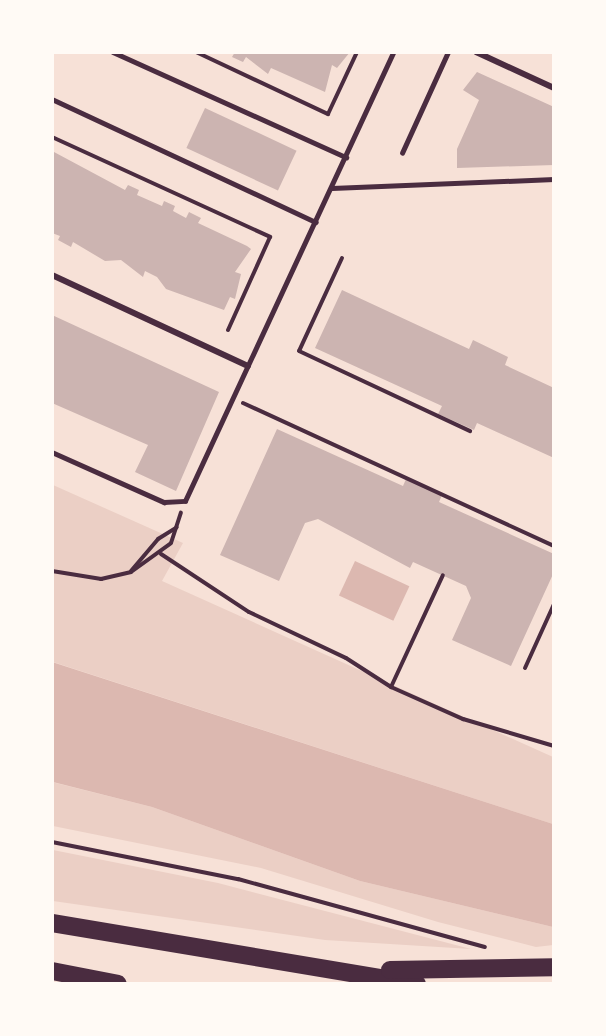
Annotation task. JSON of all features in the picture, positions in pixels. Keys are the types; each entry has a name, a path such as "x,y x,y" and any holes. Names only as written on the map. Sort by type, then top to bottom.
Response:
{"highway":[{"path":"52,923 417,984"},
{"path":"327,970 507,971 554,968"},
{"path":"52,971 118,984"}],"street":[{"path":"476,52 554,88"},
{"path":"52,275 248,366"}],"lane":[{"path":"113,52 346,157"},
{"path":"52,452 164,502 185,501 332,188 393,52"},
{"path":"402,153 448,52"},
{"path":"52,99 316,222"},
{"path":"332,188 554,179"}],"path":[{"path":"195,52 328,114 357,52"},
{"path":"52,137 270,237 228,330"},
{"path":"342,258 299,351 470,431"},
{"path":"238,388 242,402 554,546"},
{"path":"52,571 101,579 131,572 160,554 177,527 185,501"},
{"path":"131,572 158,539 177,527"},
{"path":"160,554 249,612 346,658 392,687 463,719 554,746"},
{"path":"392,687 443,575"},
{"path":"525,668 554,604"},
{"path":"52,842 238,879 499,950"}],"shaded area":[{"path":"53,485 183,543 162,581 553,757 553,824 53,662"},
{"path":"355,561 409,586 393,621 339,595"},
{"path":"52,662 553,824 553,927 360,881 152,807 53,782"},
{"path":"52,782 152,807 360,881 553,927 553,945 536,947 438,922 261,868 53,826"},
{"path":"53,850 218,883 471,949 325,940 53,901"}],"building":[{"path":"235,52 350,52 337,68 332,65 325,92 271,68 268,74 246,57 243,62 232,57"},
{"path":"477,72 554,107 554,165 457,168 457,149 479,100 463,90"},
{"path":"205,108 297,151 278,191 186,148"},
{"path":"54,152 125,190 128,185 139,190 137,195 162,206 164,201 175,206 173,211 186,218 189,212 201,218 198,223 251,249 235,272 241,274 235,299 230,297 224,310 166,289 157,277 145,271 143,277 121,260 105,261 73,242 71,247 58,240 60,236 52,233"},
{"path":"342,290 469,349 473,340 508,357 505,365 554,388 554,458 477,423 474,430 438,414 442,406 315,348"},
{"path":"52,315 219,392 176,491 135,472 148,445 52,403"},
{"path":"277,429 403,486 406,479 442,495 439,502 554,554 554,572 511,666 452,640 471,598 466,586 413,562 410,568 318,519 305,523 279,581 220,555"}]}
